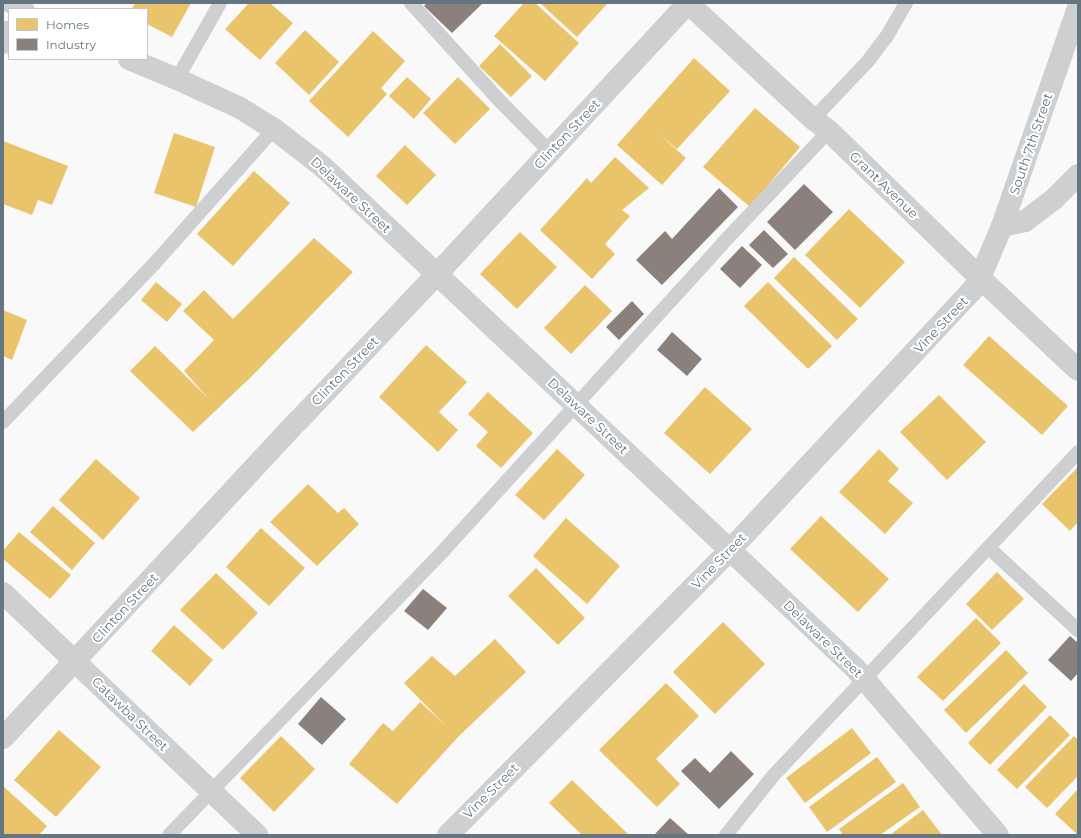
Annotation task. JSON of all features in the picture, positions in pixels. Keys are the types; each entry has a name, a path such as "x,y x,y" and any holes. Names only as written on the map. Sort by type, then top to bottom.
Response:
{"street":[{"name":"Clinton Street","path":"3,738 76,662 298,420 438,273 688,3"},
{"name":"Grant Avenue","path":"688,3 821,125 1078,370"},
{"name":"South 7th Street","path":"980,278 1002,226 1078,8"},
{"path":"3,43 8,33"},
{"name":"Delaware Street","path":"131,60 240,108 274,129 322,166 438,273 854,667 998,835"},
{"path":"1002,226 1013,225 1025,220 1054,199 1078,175"},
{"name":"Vine Street","path":"448,835 730,550 966,298 980,278"},
{"name":"Catawba Street","path":"3,593 257,835"}],"lane":[{"path":"177,79 220,3"},
{"path":"411,3 497,98 550,152"},
{"path":"169,835 444,550 722,244 821,125 887,36 906,3"},
{"path":"3,422 154,264 274,129"},
{"path":"726,835 773,776 863,678 989,548 1078,452"},
{"path":"989,548 1078,630"}],"building: Homes":[{"path":"135,3 191,3 172,37 148,25 148,8 132,8"},
{"path":"249,3 270,3 293,23 260,60 225,29"},
{"path":"524,3 535,3 579,43 545,81 494,36"},
{"path":"540,3 608,3 577,37"},
{"path":"305,30 339,62 309,95 275,63"},
{"path":"373,31 405,61 381,88 387,94 348,137 309,101"},
{"path":"500,44 532,76 511,97 479,66"},
{"path":"694,58 730,91 677,149 659,134 686,158 662,185 617,145"},
{"path":"407,77 431,99 414,119 389,96"},
{"path":"458,77 490,109 455,144 423,113"},
{"path":"755,108 800,147 750,207 703,167"},
{"path":"174,133 215,147 196,207 154,193"},
{"path":"3,141 68,166 52,205 38,200 32,215 3,204"},
{"path":"405,145 436,175 407,205 376,176"},
{"path":"615,157 649,188 622,210 630,216 605,244 615,254 592,279 540,230 587,178 591,183"},
{"path":"254,171 290,203 233,266 197,234"},
{"path":"849,209 905,262 860,308 805,255"},
{"path":"520,232 557,267 517,309 480,274"},
{"path":"314,238 353,272 251,377 193,432 130,371 155,346 209,399 184,371 214,340 183,311 204,290 233,319"},
{"path":"794,257 858,319 837,340 774,278"},
{"path":"156,282 182,304 167,322 141,300"},
{"path":"768,282 832,346 808,369 744,306"},
{"path":"585,285 612,311 571,354 544,328"},
{"path":"3,310 27,320 12,360 3,356"},
{"path":"989,336 1068,406 1042,435 963,365"},
{"path":"426,345 467,382 439,412 458,430 438,452 379,397"},
{"path":"705,387 752,429 710,474 664,433"},
{"path":"488,392 533,433 501,468 476,446 488,432 468,414"},
{"path":"939,395 986,442 947,480 900,432"},
{"path":"557,449 585,475 544,520 515,495"},
{"path":"879,449 899,469 888,481 913,503 885,534 839,492"},
{"path":"96,459 140,498 103,540 59,500"},
{"path":"1078,467 1078,522 1070,531 1042,504"},
{"path":"308,484 338,513 344,508 359,524 317,566 270,522"},
{"path":"53,506 95,543 72,570 30,532"},
{"path":"821,516 889,579 858,612 790,549"},
{"path":"566,518 620,566 587,604 533,556"},
{"path":"261,528 305,568 269,606 226,567"},
{"path":"19,532 71,575 50,599 3,559 3,551"},
{"path":"536,568 585,618 558,645 508,596"},
{"path":"997,572 1024,599 992,630 966,604"},
{"path":"216,573 258,613 223,650 180,610"},
{"path":"976,618 1001,643 943,701 917,677"},
{"path":"723,622 765,664 715,714 673,672"},
{"path":"174,625 213,660 190,686 151,651"},
{"path":"495,639 526,672 458,737 397,804 349,764 383,723 393,731 420,702 445,725 404,683 432,656 455,676"},
{"path":"1006,650 1028,673 966,733 944,710"},
{"path":"666,683 699,716 656,759 680,784 657,807 599,750"},
{"path":"1024,684 1047,707 990,765 968,743"},
{"path":"1050,715 1070,735 1017,789 997,770"},
{"path":"852,728 871,753 805,803 786,778"},
{"path":"59,730 101,767 56,817 14,780"},
{"path":"281,736 315,769 274,812 240,778"},
{"path":"1074,736 1078,740 1078,776 1047,808 1025,787"},
{"path":"877,757 896,782 827,832 809,807"},
{"path":"572,780 628,834 582,835 549,803"},
{"path":"903,783 920,807 880,835 843,835 839,829"},
{"path":"3,786 47,826 39,835 3,835"},
{"path":"1078,789 1078,835 1055,814"},
{"path":"923,810 942,835 890,835"}],"building: Industry":[{"path":"427,3 483,3 452,33 424,6"},
{"path":"804,184 833,212 795,250 767,222"},
{"path":"719,188 738,207 662,285 636,260 665,231 672,239"},
{"path":"764,230 788,254 773,268 749,245"},
{"path":"742,246 762,265 740,288 720,269"},
{"path":"632,301 644,314 619,340 606,327"},
{"path":"672,332 702,359 687,376 657,350"},
{"path":"423,589 447,608 428,630 404,611"},
{"path":"1070,636 1078,643 1078,673 1071,681 1048,660"},
{"path":"321,697 346,719 322,745 298,724"},
{"path":"731,751 754,774 719,809 681,771 695,758 710,773"},
{"path":"670,818 689,835 654,835"}]}
